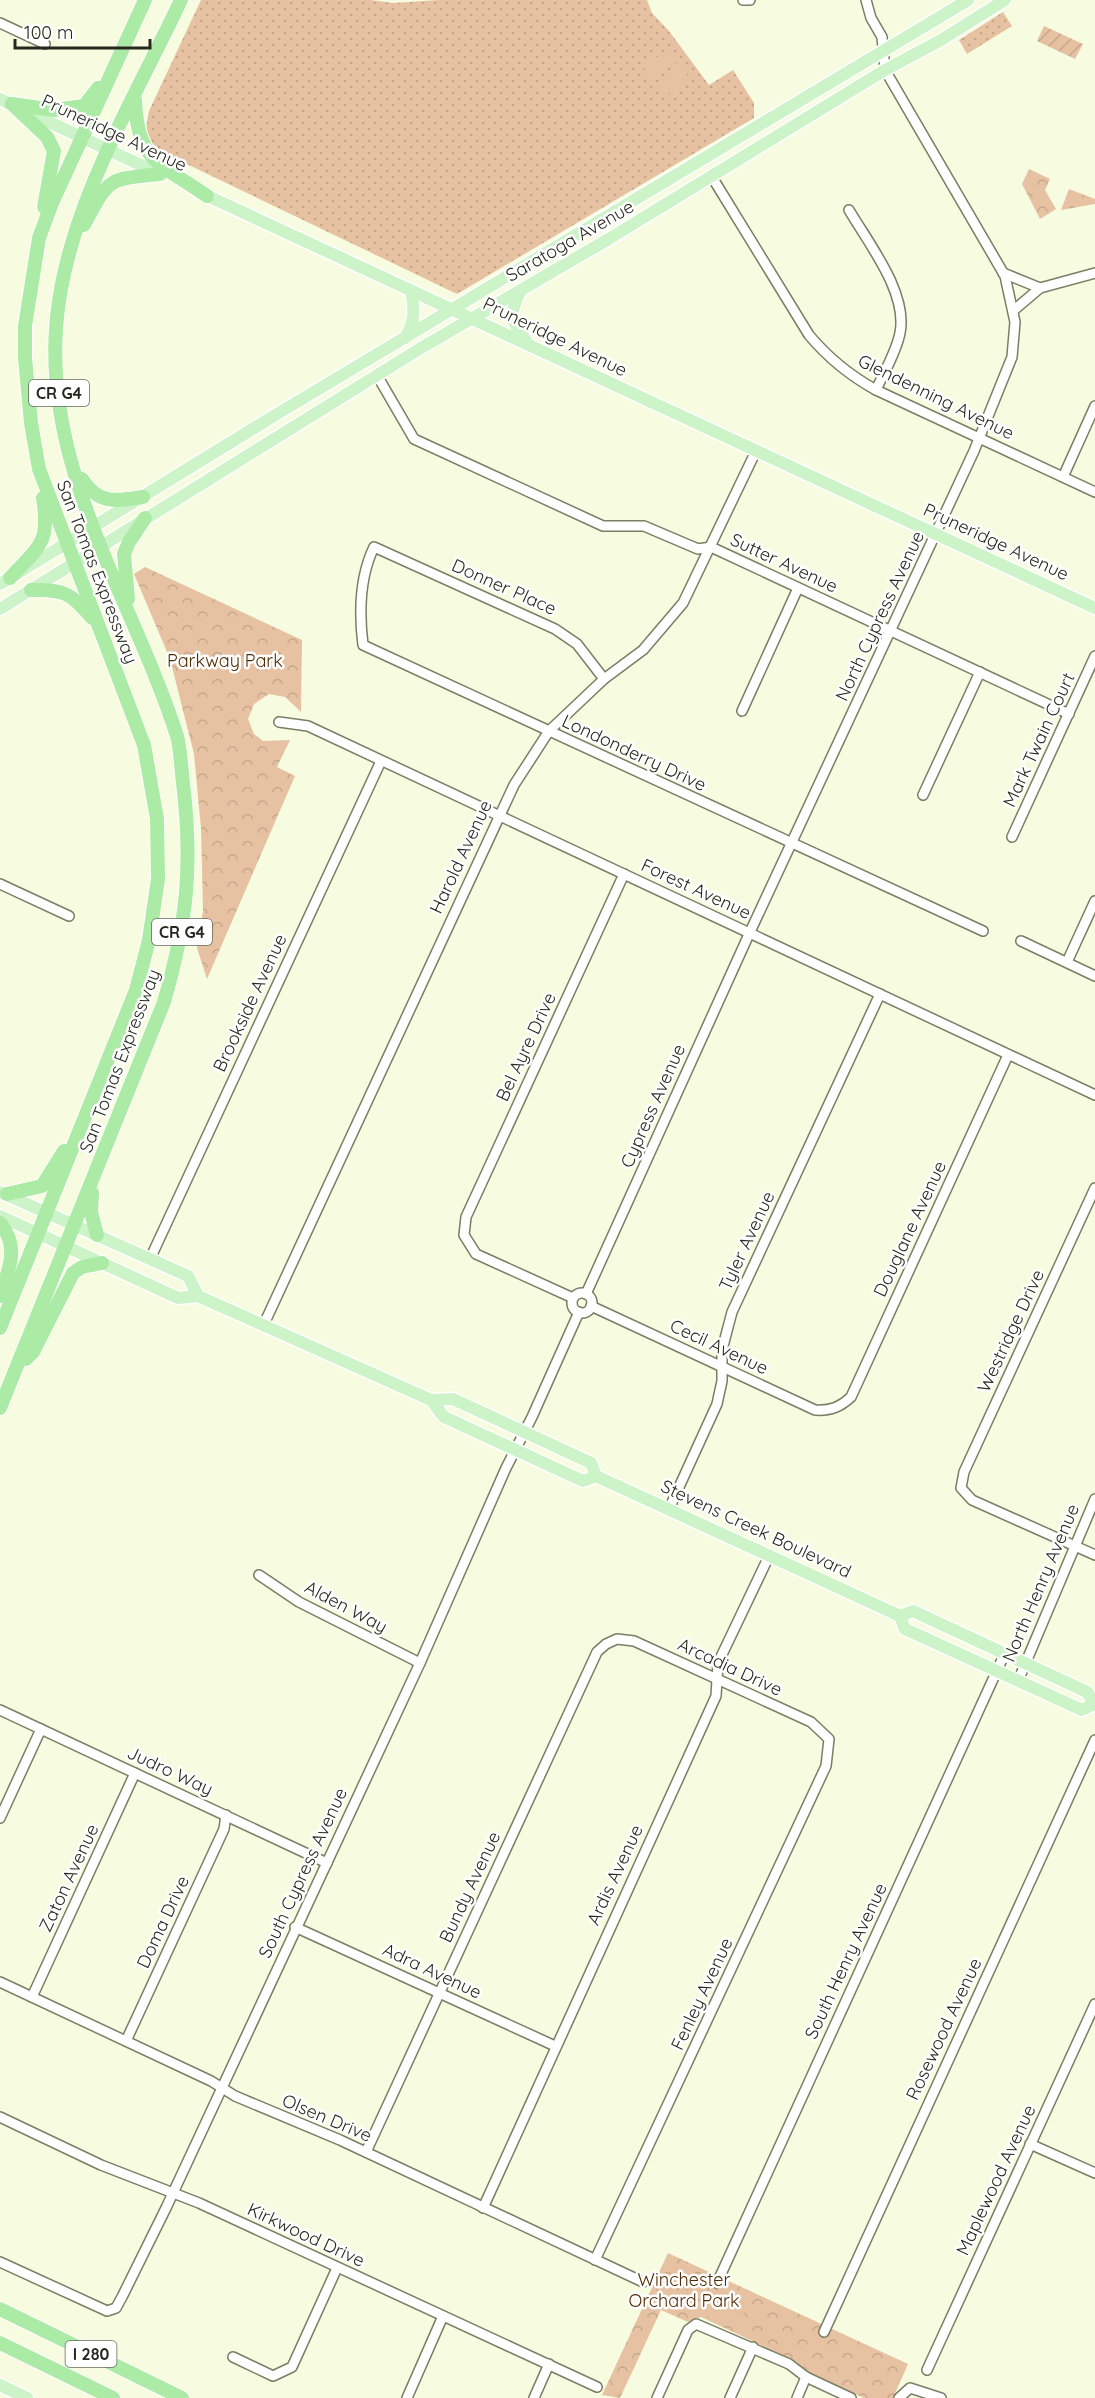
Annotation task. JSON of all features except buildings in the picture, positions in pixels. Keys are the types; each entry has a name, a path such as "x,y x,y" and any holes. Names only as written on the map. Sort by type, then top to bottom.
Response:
{"highway":[{"name":"San Tomas Expressway","path":"0,1328 136,990 149,940 158,879 157,819 144,745 39,469 31,423 25,347 28,295 39,238 81,137 145,0"},
{"name":"San Tomas Expressway","path":"0,1408 164,1002 180,946 189,881 187,817 178,739 127,607 92,527 70,461 62,425 55,359 56,328 68,256 79,218 181,0"},
{"path":"6,102 54,110 84,106 117,62"},
{"path":"135,96 138,135 147,154 207,196"},
{"path":"6,102 47,137 54,151 39,238"},
{"path":"68,256 108,184 118,178 159,174"},
{"path":"70,461 91,492 108,501 143,498"},
{"path":"5,581 39,546 47,528 39,469"},
{"path":"127,607 129,593 124,554 145,518"},
{"path":"31,590 58,589 71,595 94,620 104,640"},
{"path":"3,1193 27,1192 42,1186 94,1097"},
{"path":"94,1179 91,1212 98,1235"},
{"path":"0,1223 8,1233 13,1250 0,1296"},
{"path":"16,1369 33,1352 73,1273 82,1267 102,1263"},
{"name":"I 280","path":"0,2309 182,2398"},
{"name":"I 280","path":"0,2343 113,2398"}],"main road":[{"name":"Saratoga Avenue","path":"5,581 968,0"},
{"name":"Saratoga Avenue","path":"0,609 100,545 474,318 1005,0"},
{"name":"Pruneridge Avenue","path":"6,102 1095,608"},
{"path":"521,290 511,310 511,321 530,345"},
{"path":"405,338 414,321 416,311 411,291"},
{"path":"3,1193 188,1276 198,1296"},
{"name":"Stevens Creek Boulevard","path":"0,1216 178,1298 198,1296 431,1400 453,1399 525,1431 591,1463 596,1476 900,1616 913,1611 1005,1653 1087,1692 1094,1705 1082,1710 904,1629 900,1616"},
{"name":"Stevens Creek Boulevard","path":"431,1400 444,1417 516,1451 584,1481 596,1476"},
{"path":"0,2385 27,2398"}],"street":[{"path":"743,0 750,0"},
{"name":"North Cypress Avenue","path":"750,932 793,844 980,437 1012,357 1014,310 1003,273 885,70 882,37 871,18 866,0"},
{"path":"0,23 45,44"},
{"name":"Glendenning Avenue","path":"712,177 809,335 828,357 850,376 1095,492"},
{"path":"849,210 895,289 901,308 900,333 876,390"},
{"path":"1003,273 1040,288"},
{"path":"1014,310 1040,288 1095,273"},
{"name":"Sutter Avenue","path":"378,377 414,439 603,526 644,526 698,549 711,547 1069,714"},
{"path":"1063,477 1095,406"},
{"name":"Harold Avenue","path":"264,1324 497,817 523,770 549,731 604,679 643,650 682,603 756,452"},
{"name":"Donner Place","path":"374,547 555,629 577,644 604,679"},
{"name":"Londonderry Drive","path":"374,547 369,558 362,593 363,645 984,931"},
{"path":"742,711 798,588"},
{"name":"Mark Twain Court","path":"1012,837 1095,657"},
{"path":"923,795 980,672"},
{"name":"Forest Avenue","path":"279,722 308,726 497,817 750,932 1095,1095"},
{"name":"Brookside Avenue","path":"150,1259 381,760"},
{"name":"Bel Ayre Drive","path":"573,1298 476,1254 464,1235 466,1216 624,874"},
{"path":"0,885 69,916"},
{"path":"1067,962 1095,901"},
{"name":"Cypress Avenue","path":"586,1294 750,932"},
{"path":"1021,941 1095,976"},
{"name":"Tyler Avenue","path":"669,1509 717,1404 722,1381 724,1340 732,1312 880,994"},
{"name":"Douglane Avenue","path":"834,1409 851,1397 1008,1055"},
{"name":"Westridge Drive","path":"1077,1546 972,1500 961,1488 964,1472 1095,1188"},
{"path":"578,1294 586,1294 591,1300 591,1306 587,1311 579,1312 572,1305 573,1298 578,1294"},
{"name":"Cecil Avenue","path":"591,1306 815,1410 834,1409"},
{"path":"516,1451 579,1312"},
{"name":"South Cypress Avenue","path":"0,2262 107,2311 116,2308 174,2193 295,1927 420,1663 506,1468 516,1451"},
{"name":"North Henry Avenue","path":"1018,1681 1095,1499"},
{"path":"1077,1546 1095,1555"},
{"name":"Ardis Avenue","path":"483,2208 716,1696 718,1663 770,1556"},
{"name":"Alden Way","path":"260,1575 299,1602 420,1663"},
{"name":"Arcadia Drive","path":"611,1641 623,1638 634,1641 717,1678 811,1722 829,1739"},
{"name":"Bundy Avenue","path":"366,2152 594,1657 601,1647 611,1641"},
{"name":"South Henry Avenue","path":"717,2283 1005,1653"},
{"name":"Judro Way","path":"0,1710 327,1863"},
{"path":"0,1818 41,1729"},
{"name":"Fenley Avenue","path":"595,2260 826,1766 829,1739"},
{"name":"Rosewood Avenue","path":"824,2332 1095,1740"},
{"name":"Zaton Avenue","path":"32,1997 135,1773"},
{"name":"Doma Drive","path":"126,2041 224,1829 226,1815"},
{"name":"Adra Avenue","path":"295,1927 555,2046"},
{"name":"Olsen Drive","path":"0,1982 301,2126 366,2152 643,2282"},
{"name":"Maplewood Avenue","path":"927,2370 1095,2004"},
{"name":"Kirkwood Drive","path":"0,2117 101,2165 174,2193 597,2386"},
{"path":"1030,2144 1095,2173"},
{"path":"233,2357 273,2376 292,2367 337,2268"},
{"path":"407,2398 443,2316"},
{"path":"657,2398 691,2326 703,2325 789,2364 806,2378 851,2398"},
{"path":"730,2398 753,2348"},
{"path":"534,2398 549,2364"},
{"path":"797,2398 806,2378"},
{"path":"899,2398 910,2388 941,2398"}],"green space":[{"path":"201,0 371,0 393,3 439,0 647,0 652,13 669,31 709,85 733,70 754,103 754,118 457,294 170,156 152,143 147,134 149,111"},
{"path":"1003,12 1012,26 967,54 959,40"},
{"path":"1044,26 1083,44 1075,59 1037,41"},
{"path":"671,48 679,61 651,78 643,66"},
{"path":"682,67 690,80 663,97 655,84"},
{"path":"1029,169 1050,179 1045,190 1056,209 1040,219 1022,184"},
{"path":"1069,189 1095,199 1095,204 1061,210"},
{"name":"Parkway Park","path":"145,567 302,640 301,712 285,697 269,694 254,704 248,719 254,734 263,741 290,740 277,767 295,776 207,979 197,948 203,911 201,828 194,754 170,659 134,574"},
{"name":"Winchester Orchard Park","path":"668,2253 908,2364 893,2398 864,2398 812,2374 791,2359 701,2317 688,2322 661,2310 620,2398 602,2395"},
{"path":"712,2294 745,2310 736,2329 703,2314"}]}
